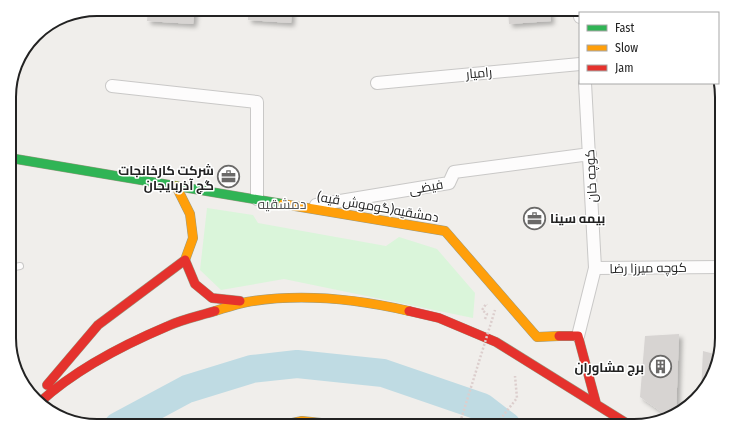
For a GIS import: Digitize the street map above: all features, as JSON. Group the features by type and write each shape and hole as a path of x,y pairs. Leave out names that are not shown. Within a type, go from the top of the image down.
{"main road":[{"name":"دمشقیه(گوموش قیه)","path":"16,159 445,231 537,337 578,336"},
{"path":"38,394 98,325 185,260 193,238 190,214 176,186"},
{"path":"185,260 195,284 212,298 247,302 309,297 386,306 439,318 496,342 620,419"},
{"path":"43,399 56,387 107,355 162,328 247,302"},
{"path":"578,336 596,403"}],"street":[{"name":"رامیار","path":"377,83 579,64"},
{"name":"کوچه خان","path":"585,84 595,268"},
{"path":"112,86 257,102 256,200"},
{"name":"فیضی","path":"303,207 449,183 454,172 590,154"},
{"name":"کوچه میرزا رضا","path":"578,336 595,268 715,267"}],"lane":[{"path":"16,267 20,266"}],"path":[{"path":"461,419 495,310 486,304 482,310 488,314"},
{"path":"500,419 517,398"}],"green space":[{"path":"207,208 253,215 258,223 386,246 399,237 437,249 475,293 473,318 284,279 221,290 200,270"}],"building":[{"path":"147,16 194,16 193,24 147,21"},
{"path":"248,16 292,16 291,23 248,20"},
{"path":"508,16 551,16 551,21 509,24"},
{"name":"برج مشاوران","path":"679,334 676,407 664,413 640,397 645,336"},
{"path":"703,351 713,354 707,374 701,382"}],"waterway":[{"path":"131,419 187,389 252,369 297,364 383,373 482,407 498,419"}],"traffic: fast":[{"path":"16,159 283,204"}],"traffic: slow":[{"path":"176,186 190,214 193,238 185,260"},
{"path":"283,204 445,231 537,337 559,336"},
{"path":"215,311 247,302 287,298 328,299 369,303 409,311"}],"traffic: jam":[{"path":"47,385 98,325 185,260 195,284 212,298 240,301"},
{"path":"43,399 84,368 117,350 151,333 185,319 215,311"},
{"path":"409,311 439,318 496,342 620,419"},
{"path":"559,336 578,336 596,403"}],"place":[{"name":"شرکت کارخانجات گچ آذربایجان","path":"229,177"},
{"name":"بیمه سینا","path":"534,218"},
{"name":"برج مشاوران","path":"660,367"}],"district":[{"name":"دمشقیه","path":"282,204"}]}
